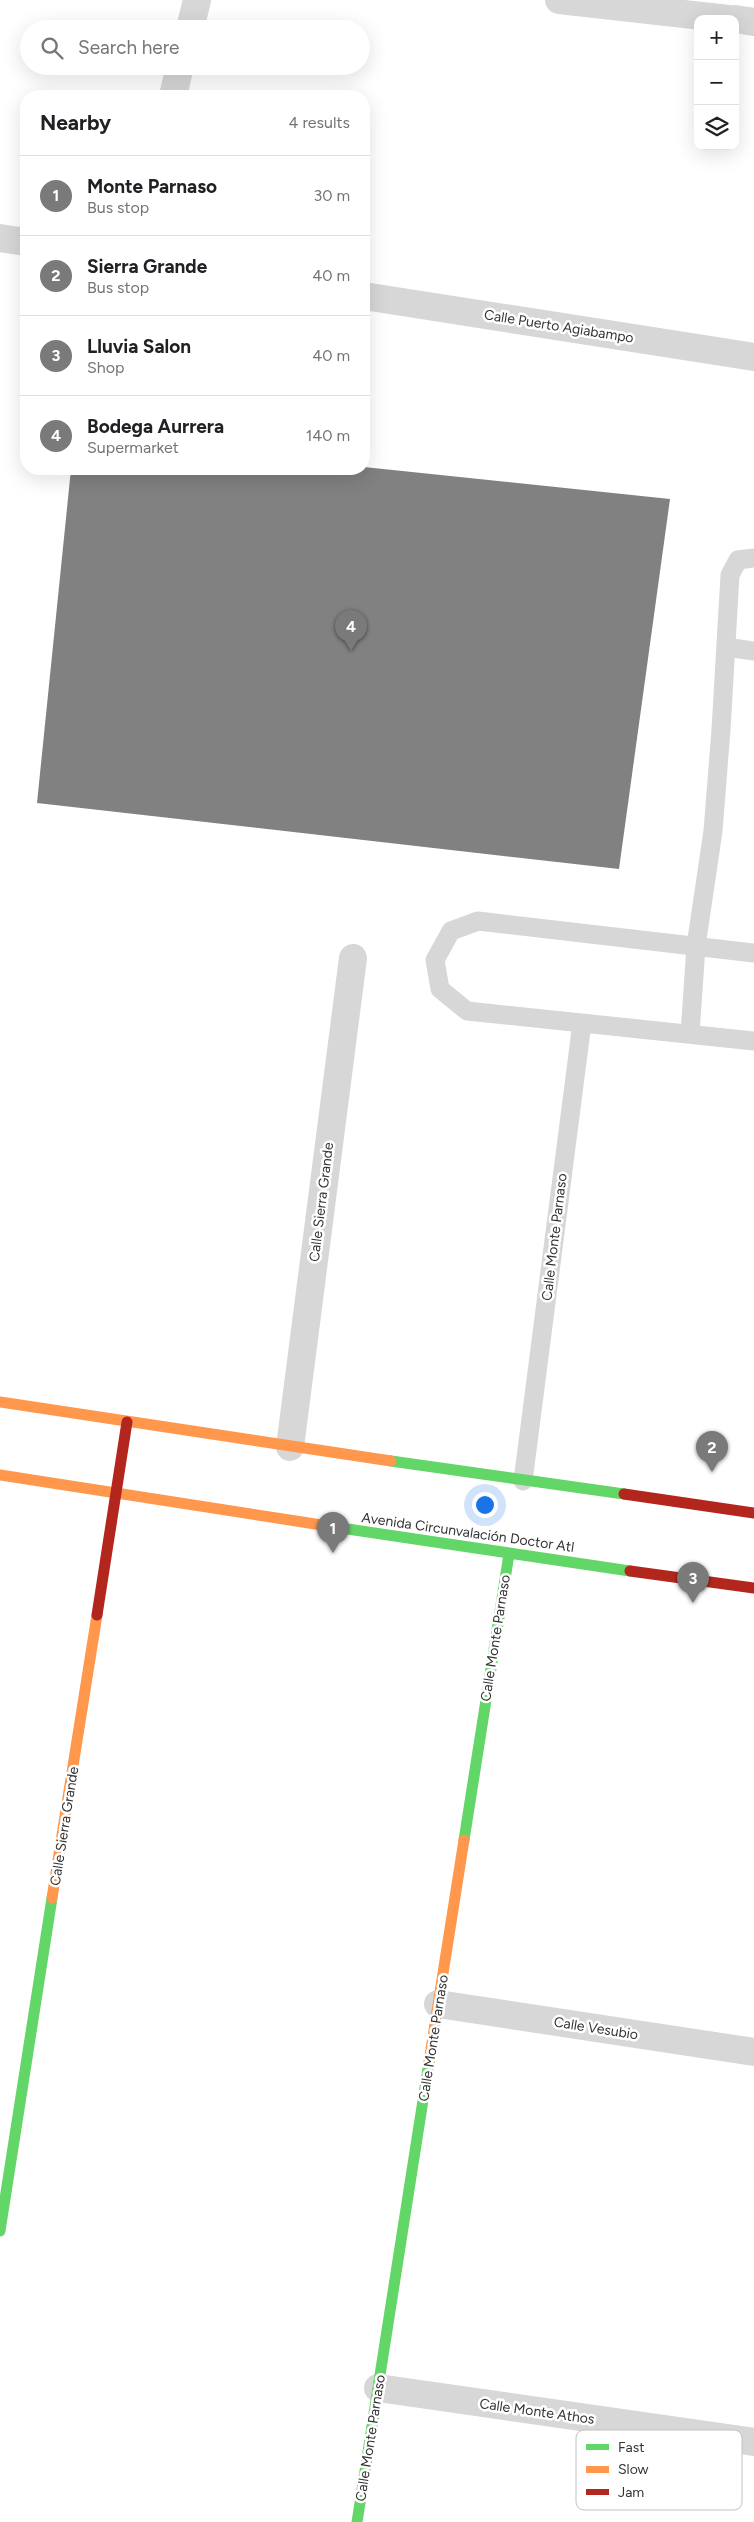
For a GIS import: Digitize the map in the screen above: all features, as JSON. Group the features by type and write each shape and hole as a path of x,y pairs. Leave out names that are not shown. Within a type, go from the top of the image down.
{"street":[{"path":"192,20 197,0"},
{"path":"558,0 694,15"},
{"path":"739,20 754,22"},
{"path":"174,90 178,75"},
{"path":"0,238 20,241"},
{"name":"Calle Puerto Agiabampo","path":"370,297 754,357"},
{"name":"Calle Sierra Grande","path":"290,1447 353,958"},
{"path":"0,1402 290,1447 754,1513"},
{"name":"Calle Sierra Grande","path":"0,2231 127,1422"},
{"name":"Avenida Circunvalación Doctor Atl","path":"0,1476 508,1554 754,1588"},
{"name":"Calle Monte Parnaso","path":"357,2522 508,1554"},
{"name":"Calle Vesubio","path":"438,2004 754,2052"},
{"name":"Calle Monte Athos","path":"378,2388 670,2430"}],"lane":[{"path":"690,1034 696,946 712,831 730,575 738,560 754,558"},
{"path":"726,647 754,650"},
{"path":"754,953 478,921 451,931 435,960 440,989 467,1011 754,1041"},
{"name":"Calle Monte Parnaso","path":"523,1481 582,1024"}],"building":[{"path":"370,468 670,499 619,869 37,803 70,475 370,475"}],"traffic: fast":[{"path":"391,1461 624,1494"},
{"path":"341,1528 630,1571"},
{"path":"464,1840 509,1554"},
{"path":"0,2231 52,1898"},
{"path":"357,2522 429,2062"}],"traffic: slow":[{"path":"0,1402 391,1461"},
{"path":"0,1475 341,1528"},
{"path":"52,1898 97,1615"},
{"path":"429,2062 464,1840"}],"traffic: jam":[{"path":"97,1615 127,1422"},
{"path":"624,1494 754,1513"},
{"path":"630,1571 754,1588"}],"place":[{"name":"Bodega Aurrera","path":"351,651"},
{"name":"Sierra Grande","path":"712,1472"},
{"name":"Monte Parnaso","path":"333,1553"},
{"name":"Lluvia Salon","path":"693,1603"}]}
